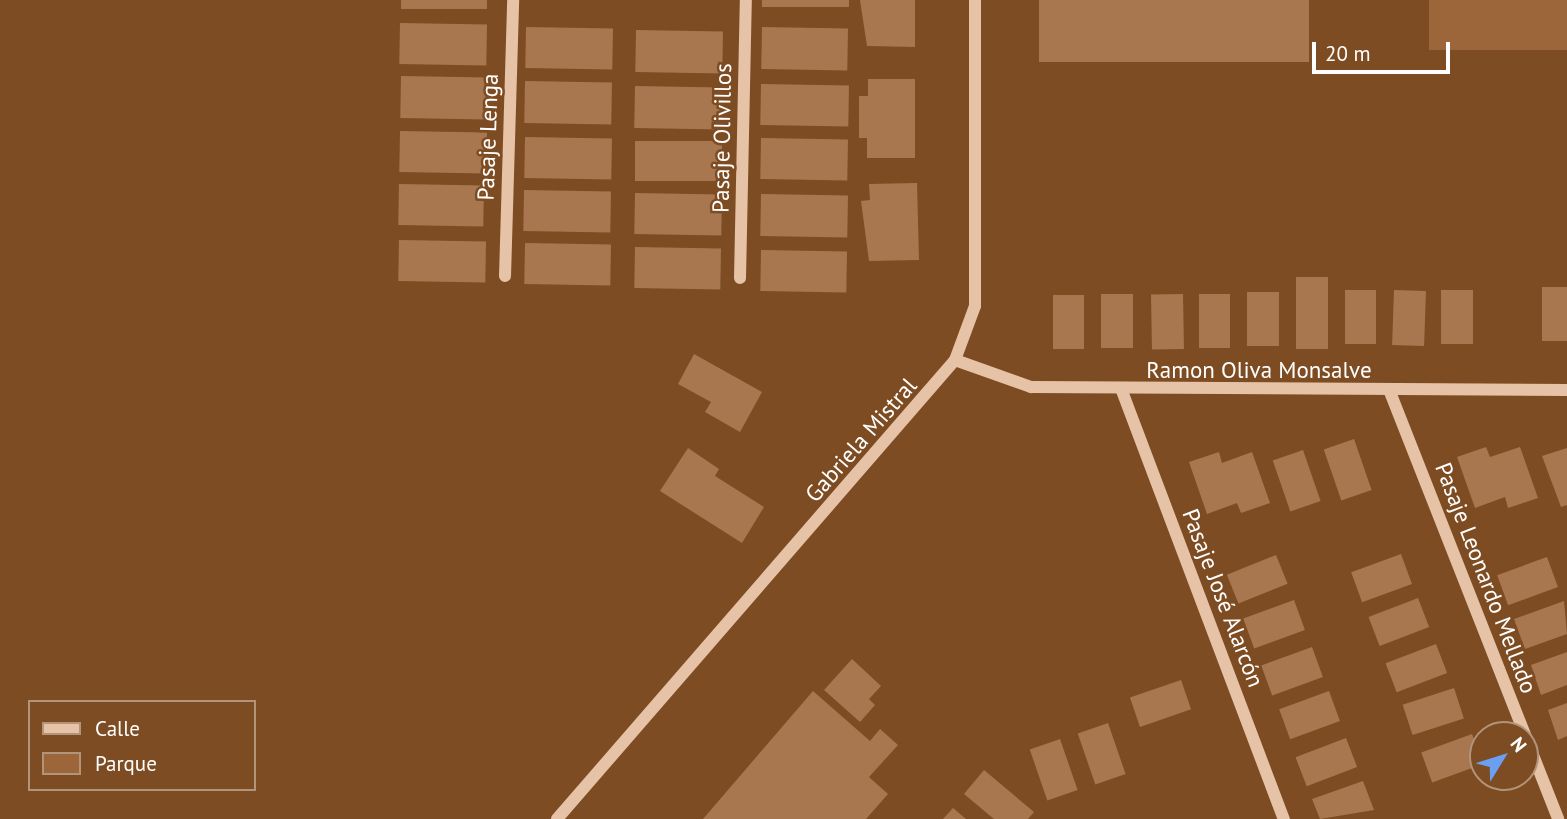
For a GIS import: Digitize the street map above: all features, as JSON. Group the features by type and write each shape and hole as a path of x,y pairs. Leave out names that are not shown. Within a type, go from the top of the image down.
{"street":[{"name":"Pasaje Lenga","path":"505,276 513,0"},
{"name":"Pasaje Olivillos","path":"740,278 746,0"},
{"name":"Gabriela Mistral","path":"557,819 955,360 975,306 975,0"},
{"name":"Ramon Oliva Monsalve","path":"955,360 1031,387 1122,391 1567,390"},
{"name":"Pasaje José Alarcón","path":"1122,391 1284,819"},
{"name":"Pasaje Leonardo Mellado","path":"1390,392 1558,819"}],"green space":[{"path":"1429,0 1567,0 1567,50 1429,50"}],"building":[{"path":"401,0 487,0 487,9 401,9"},
{"path":"762,0 849,0 849,7 762,7"},
{"path":"860,0 915,0 915,47 867,46"},
{"path":"1039,0 1309,0 1309,62 1039,62"},
{"path":"400,23 487,25 486,66 399,64"},
{"path":"526,27 613,29 612,70 525,68"},
{"path":"762,27 848,29 847,70 761,69"},
{"path":"636,30 723,32 722,74 635,72"},
{"path":"401,76 487,78 486,119 400,118"},
{"path":"868,79 915,79 915,158 867,158 867,138 859,138 859,96 868,96"},
{"path":"525,81 612,83 611,125 524,123"},
{"path":"761,84 849,86 848,127 760,125"},
{"path":"635,86 722,88 721,130 634,128"},
{"path":"400,131 487,133 486,174 399,172"},
{"path":"525,137 612,139 611,180 524,178"},
{"path":"761,138 848,140 847,181 760,179"},
{"path":"635,141 722,141 722,181 635,181"},
{"path":"917,183 919,260 869,261 861,201 870,200 869,184"},
{"path":"399,184 484,185 483,226 398,225"},
{"path":"524,190 611,192 610,233 523,231"},
{"path":"635,193 722,195 721,236 634,234"},
{"path":"761,194 848,196 847,238 760,236"},
{"path":"399,240 486,242 485,283 398,281"},
{"path":"525,243 611,245 610,285 524,284"},
{"path":"635,247 721,249 720,289 634,288"},
{"path":"761,250 847,252 846,292 760,291"},
{"path":"1296,277 1328,277 1328,349 1296,349"},
{"path":"1542,287 1567,287 1567,341 1542,341"},
{"path":"1345,290 1376,290 1376,344 1345,344"},
{"path":"1394,290 1426,291 1424,346 1392,345"},
{"path":"1441,290 1473,290 1473,344 1441,344"},
{"path":"1247,292 1279,292 1279,346 1247,346"},
{"path":"1101,294 1133,294 1133,348 1101,348"},
{"path":"1183,294 1184,349 1152,350 1151,295"},
{"path":"1199,294 1230,294 1230,348 1199,348"},
{"path":"1053,295 1084,295 1084,349 1053,349"},
{"path":"694,354 762,392 740,432 705,412 711,402 678,384"},
{"path":"1354,439 1372,490 1341,500 1324,449"},
{"path":"1486,447 1490,457 1520,447 1538,498 1508,508 1505,497 1475,508 1457,457"},
{"path":"688,448 719,469 715,476 764,507 742,543 660,491"},
{"path":"1567,448 1567,505 1561,507 1542,456"},
{"path":"1303,450 1321,501 1290,511 1273,460"},
{"path":"1219,452 1222,463 1252,452 1270,503 1241,513 1237,503 1207,514 1189,462"},
{"path":"1401,554 1412,584 1362,602 1351,572"},
{"path":"1276,555 1288,584 1238,604 1227,575"},
{"path":"1547,557 1558,587 1508,605 1497,575"},
{"path":"1418,598 1429,627 1380,646 1369,617"},
{"path":"1294,600 1305,630 1254,649 1243,618"},
{"path":"1564,601 1567,634 1525,649 1514,619"},
{"path":"1436,644 1447,673 1397,692 1386,663"},
{"path":"1312,647 1323,677 1272,696 1261,665"},
{"path":"1567,652 1567,685 1541,695 1531,665"},
{"path":"852,659 881,686 869,699 875,705 860,722 824,690"},
{"path":"1181,680 1191,709 1140,727 1130,698"},
{"path":"1454,688 1464,718 1413,735 1403,705"},
{"path":"813,691 870,741 880,729 898,745 869,777 888,794 866,819 703,819"},
{"path":"1329,691 1340,721 1290,739 1279,709"},
{"path":"1567,703 1567,736 1558,740 1548,710"},
{"path":"1108,723 1126,774 1095,784 1078,733"},
{"path":"1469,735 1469,769 1432,783 1421,752"},
{"path":"1346,738 1357,767 1307,786 1296,757"},
{"path":"1060,739 1078,790 1047,800 1030,749"},
{"path":"984,770 1034,812 1028,819 994,819 964,794"},
{"path":"1363,781 1374,810 1320,819 1312,799"},
{"path":"953,808 966,819 943,819"}]}
